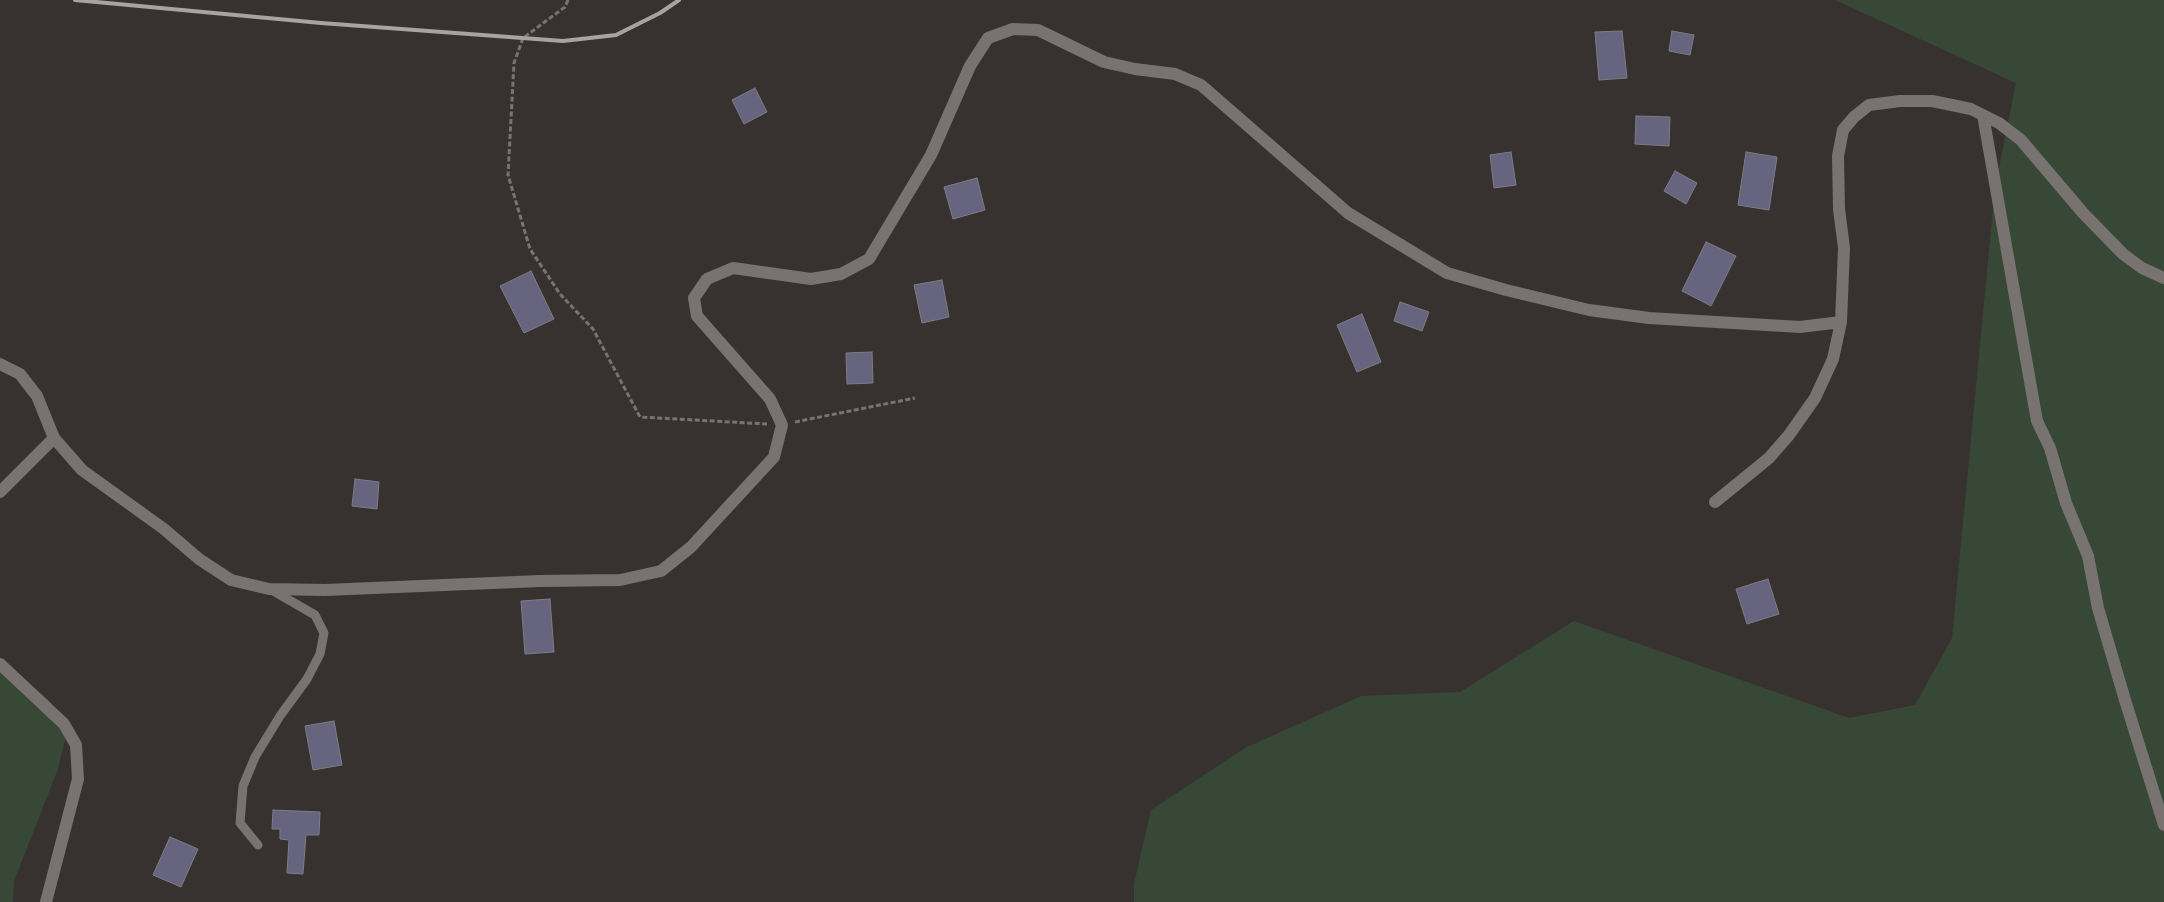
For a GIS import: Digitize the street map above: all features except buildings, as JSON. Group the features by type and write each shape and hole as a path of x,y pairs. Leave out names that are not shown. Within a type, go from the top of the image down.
{"street":[{"path":"0,364 20,374 37,396 54,438 82,470 157,523 199,559 232,580 269,589 325,590 540,581 620,580 661,571 691,547 774,457 782,425 770,399 697,316 694,298 707,279 733,268 811,279 841,274 869,259 931,155 970,66 988,38 1013,28 1038,30 1104,62 1135,69 1175,74 1201,85 1348,213 1447,273 1506,290 1589,310 1649,318 1800,327 1841,322"},
{"path":"1715,502 1769,458 1789,435 1815,398 1833,359 1841,322 1844,248 1839,209 1838,156 1844,130 1854,117 1869,105 1900,101 1932,101 1971,109 1998,123 2021,140 2083,213 2123,254 2142,268 2164,278"},
{"path":"1983,115 2037,421 2050,448 2066,503 2088,556 2098,608 2164,825"},
{"path":"0,492 54,438"},
{"path":"0,664 64,724 76,744 78,779 46,902"}],"lane":[{"path":"258,846 240,823 243,786 255,757 280,716 307,678 320,654 324,633 316,615 269,589"}],"path":[{"path":"568,0 565,7 523,38 514,63 508,175 530,249 560,294 593,329 640,417 782,425 915,398"}],"green space":[{"path":"1835,0 2164,0 2164,902 1134,902 1134,884 1151,810 1245,748 1361,696 1460,692 1574,621 1849,718 1915,705 1952,638 1995,188 2016,83"},
{"path":"0,658 50,701 67,731 58,769 14,881 13,902 0,902"}],"railway":[{"path":"75,0 321,23 563,41 616,35 660,13 679,0"}]}
